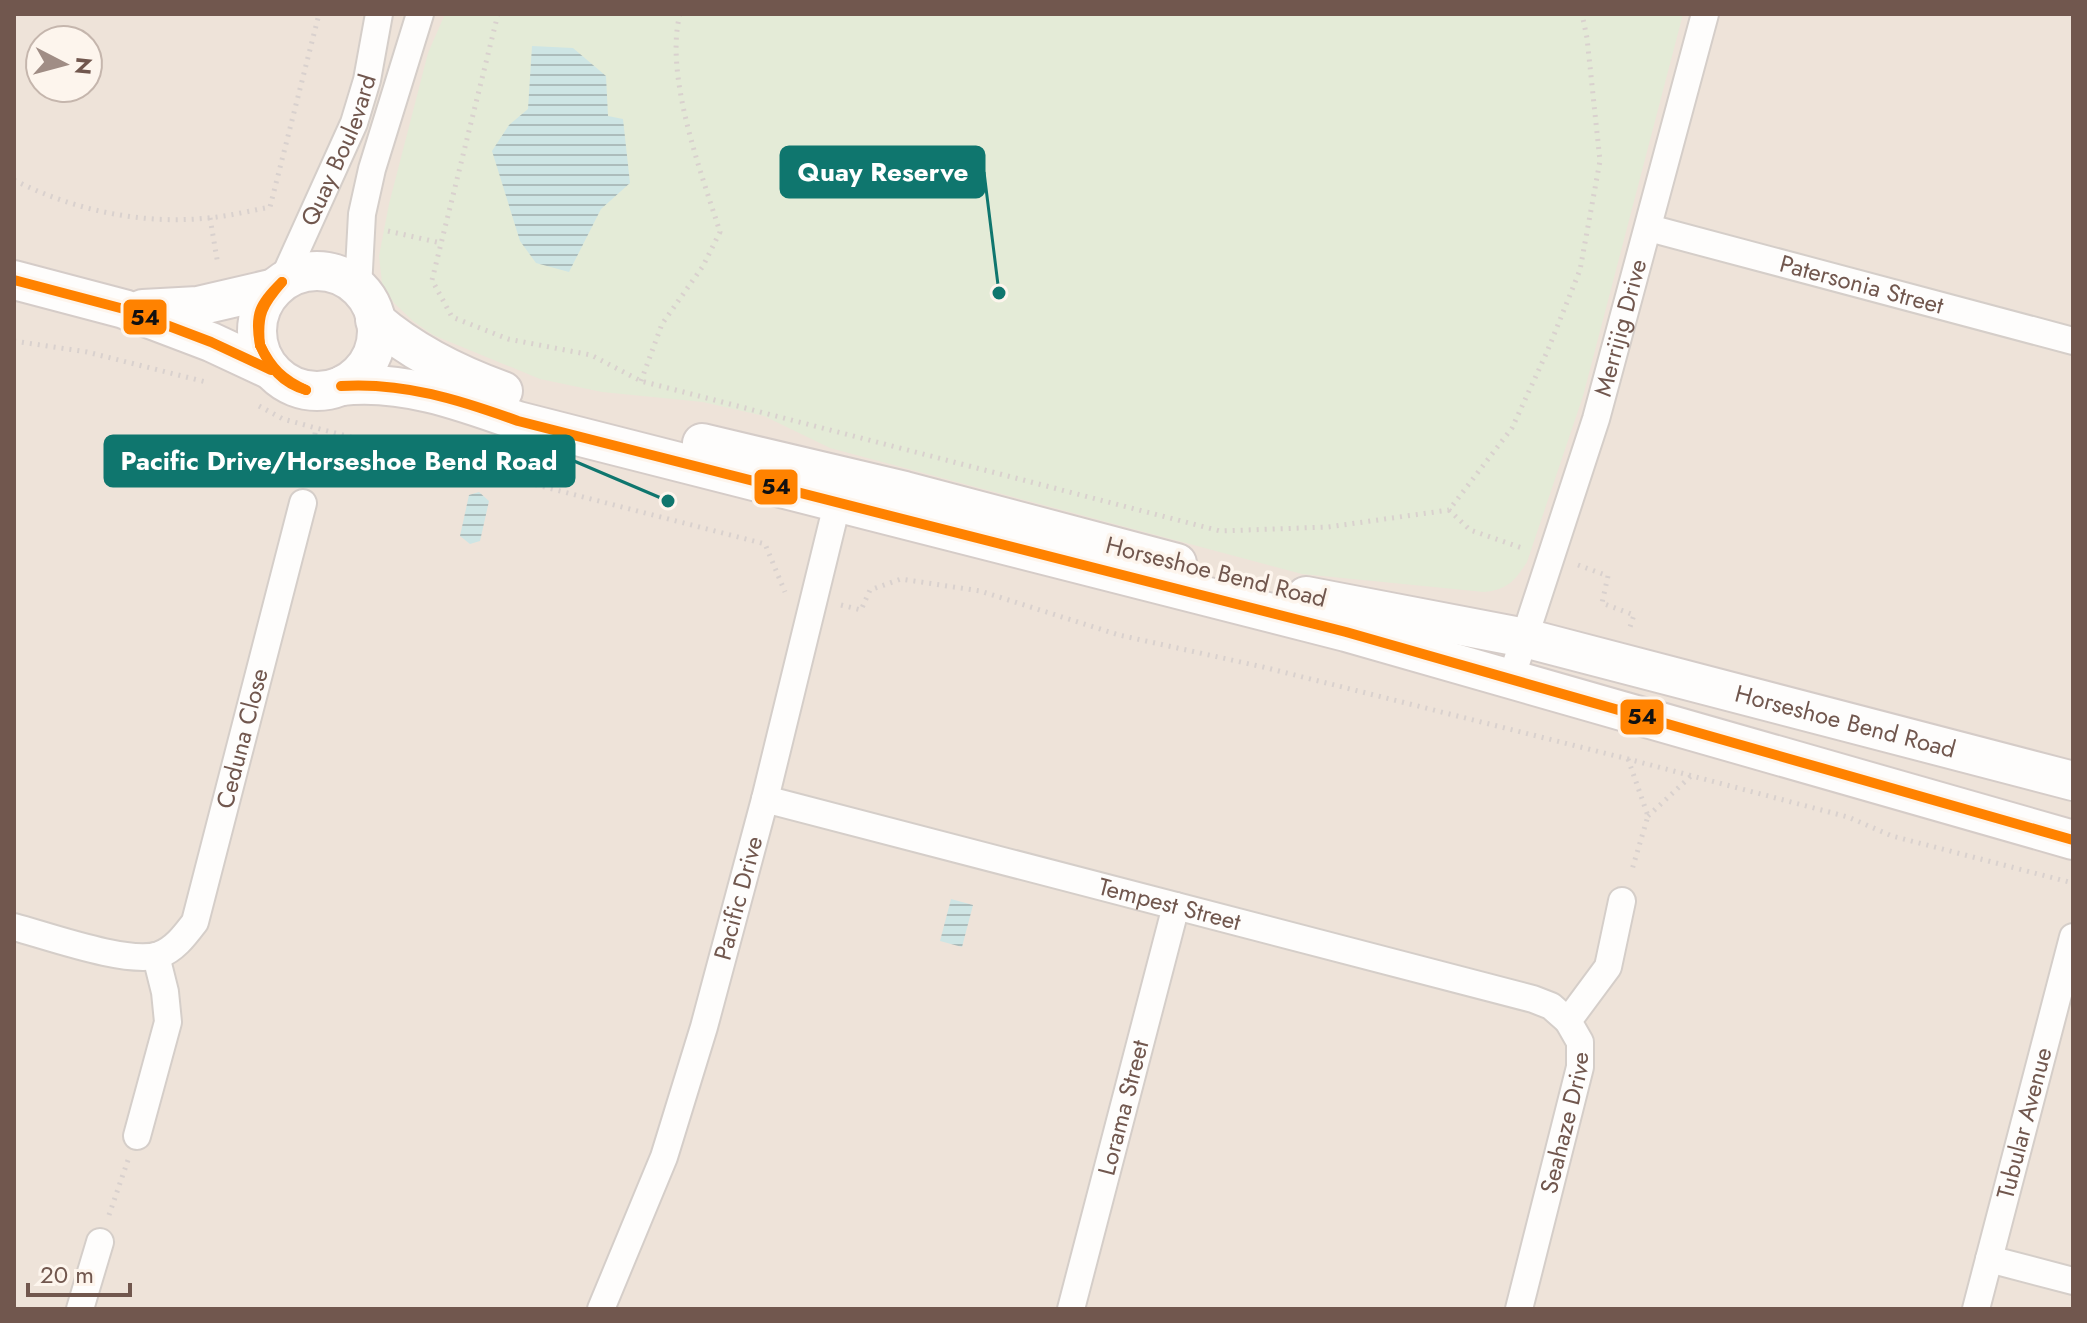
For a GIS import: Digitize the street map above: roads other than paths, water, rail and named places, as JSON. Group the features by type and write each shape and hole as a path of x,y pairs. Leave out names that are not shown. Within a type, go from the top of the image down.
{"street":[{"name":"Quay Boulevard","path":"279,285 354,123 367,80 379,14"},
{"name":"Quay Boulevard","path":"367,304 362,214 372,169 420,14"},
{"name":"Merrijig Drive","path":"1511,679 1578,479 1705,14"},
{"name":"Patersonia Street","path":"1649,228 2073,341"},
{"path":"14,280 124,309 211,342 303,389 322,391 341,386 365,366 376,336 367,304 341,276 321,271 301,273 279,285 198,306 162,310 124,309"},
{"path":"271,370 261,354 257,337 258,319 264,302 279,285"},
{"name":"Horseshoe Bend Road","path":"367,304 403,342 443,366 515,396 2073,840"},
{"name":"Horseshoe Bend Road","path":"341,386 388,385 443,396 518,421 1289,592 1525,638 2073,781"},
{"name":"Pacific Drive","path":"601,1309 647,1203 682,1102 765,799 840,490"},
{"name":"Ceduna Close","path":"156,956 176,944 195,922 303,503"},
{"name":"Tempest Street","path":"765,799 1533,999 1551,1006 1568,1021"},
{"name":"Seahaze Drive","path":"1519,1309 1580,1067 1580,1042 1568,1021 1608,967 1622,901"},
{"name":"Lorama Street","path":"1071,1309 1176,906"},
{"path":"14,927 119,955 156,956 165,992 168,1022 137,1136"},
{"name":"Tubular Avenue","path":"1976,1309 2073,937"},
{"path":"80,1309 100,1242"},
{"path":"1989,1259 2073,1281"}],"water":[{"path":"532,46 573,48 606,76 608,116 623,119 630,183 601,209 569,272 536,263 520,241 492,151 509,125 528,109"},
{"path":"479,492 489,501 480,541 470,544 460,536 469,495"},
{"path":"951,899 973,905 962,947 940,941"}],"place":[{"name":"Quay Reserve","path":"999,293"},
{"name":"Pacific Drive/Horseshoe Bend Road","path":"668,501"}]}
